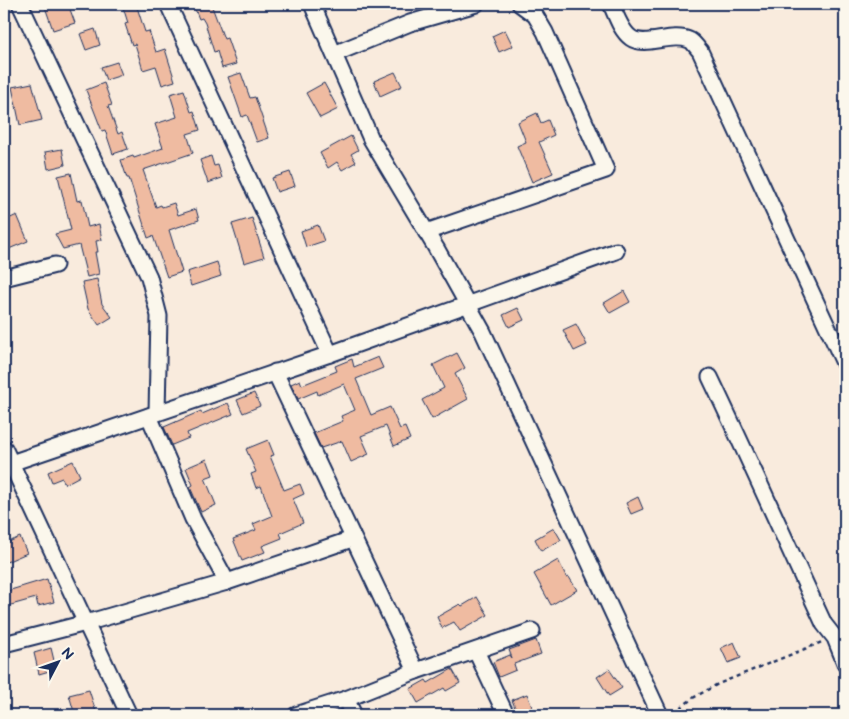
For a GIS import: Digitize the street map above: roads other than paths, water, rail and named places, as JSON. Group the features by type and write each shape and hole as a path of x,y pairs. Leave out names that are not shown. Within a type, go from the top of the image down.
{"street":[{"path":"20,4 149,277 158,316 153,414 193,518 227,582"},
{"path":"168,4 330,354"},
{"path":"312,4 371,139 483,332 660,715"},
{"path":"334,54 410,23 476,4"},
{"path":"426,232 606,170 545,32 535,15 520,4"},
{"path":"612,4 624,31 632,39 644,41 678,37 690,40 700,51 845,365"},
{"path":"11,463 330,354 616,251"},
{"path":"4,278 55,265"},
{"path":"275,372 352,539 416,671"},
{"path":"710,378 824,624 835,638 845,664"},
{"path":"4,448 130,715"},
{"path":"4,644 86,623 227,582 352,539"},
{"path":"296,715 346,699 416,671 532,631"},
{"path":"476,651 506,715"},
{"path":"346,699 354,715"}]}
